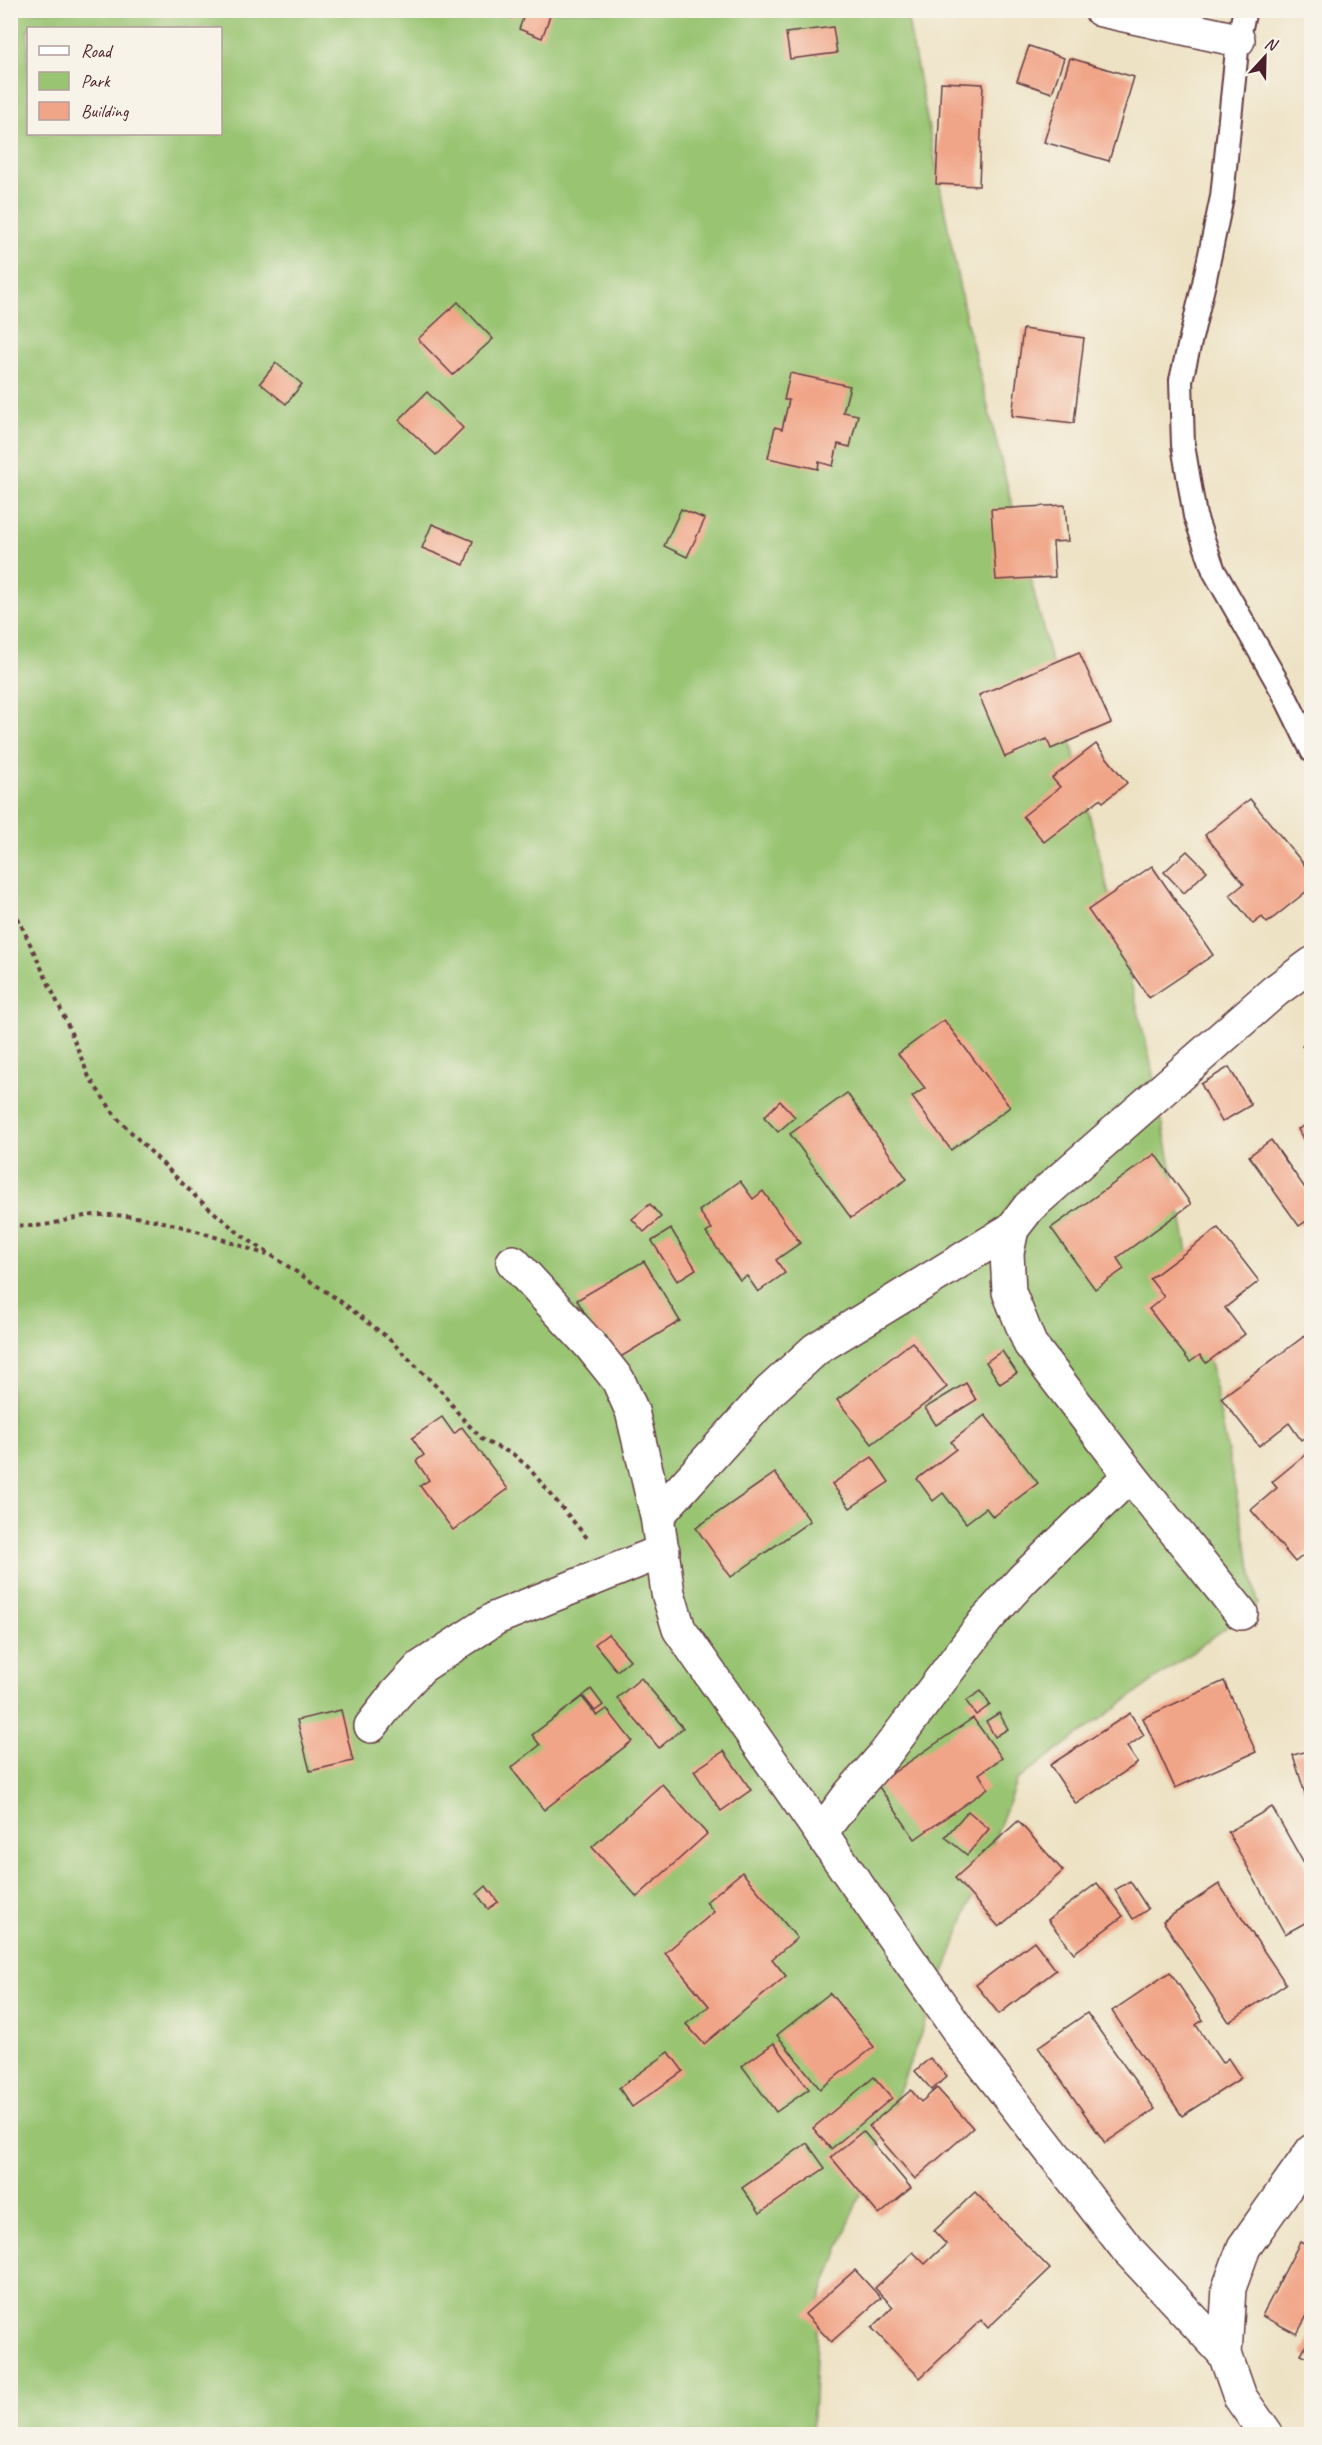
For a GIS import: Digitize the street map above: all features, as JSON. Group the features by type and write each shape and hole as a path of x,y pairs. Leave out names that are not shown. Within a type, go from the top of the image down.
{"street":[{"path":"1101,10 1242,25"},
{"path":"657,1516 769,1392 816,1349 1012,1229 1029,1207 1149,1100 1275,991 1311,964"},
{"path":"1012,1229 1007,1253 1009,1292 1030,1344 1130,1476 1241,1613"},
{"path":"513,1262 591,1346 618,1380 632,1411 657,1516 668,1593 679,1629 965,2040 1127,2249 1225,2354"},
{"path":"821,1833 850,1794 885,1754 986,1620 1023,1579 1130,1476"},
{"path":"371,1726 395,1695 421,1668 496,1618 663,1551"},
{"path":"1266,2434 1240,2397 1225,2354 1229,2288 1244,2247 1311,2151"}],"lane":[{"path":"1242,25 1222,197 1181,381 1183,445 1195,516 1214,571 1283,692 1311,751"}],"path":[{"path":"10,901 67,1023 89,1077 117,1118 197,1198 271,1256 343,1303 388,1338 443,1393 461,1417 484,1441 513,1454 528,1467 590,1540 610,1572"},
{"path":"10,1225 42,1225 95,1215 128,1216 159,1220 192,1229 271,1256"}],"green space":[{"path":"11,11 906,11 965,315 1149,1055 1258,1604 1017,1780 819,2302 812,2434 11,2434"}],"building":[{"path":"494,10 516,10 512,18"},
{"path":"526,10 544,10 551,13 542,38 519,29"},
{"path":"833,27 837,53 790,59 786,33"},
{"path":"1029,46 1064,58 1052,93 1017,81"},
{"path":"1070,58 1134,77 1109,161 1044,142"},
{"path":"941,82 983,84 979,186 936,184"},
{"path":"458,302 493,339 453,375 418,339"},
{"path":"1023,329 1084,338 1074,423 1012,416"},
{"path":"276,363 302,384 286,404 260,383"},
{"path":"790,373 850,386 843,412 858,415 850,447 838,444 833,466 819,462 818,469 768,458 775,427 782,429 789,400 784,400"},
{"path":"427,392 463,428 436,455 399,420"},
{"path":"1065,505 1068,541 1053,542 1055,577 996,580 991,509"},
{"path":"681,509 705,519 687,557 664,546"},
{"path":"432,524 473,541 464,565 422,548"},
{"path":"1079,652 1111,723 1051,749 1047,739 1005,757 979,695"},
{"path":"1096,744 1127,783 1103,802 1100,799 1044,842 1023,816 1060,787 1052,778"},
{"path":"1250,799 1312,874 1312,887 1267,923 1262,917 1253,924 1230,895 1244,884 1205,835"},
{"path":"1187,851 1207,871 1184,893 1164,872"},
{"path":"1152,866 1213,955 1149,998 1088,910"},
{"path":"944,1020 1010,1107 951,1150 912,1097 925,1088 898,1054"},
{"path":"1312,1038 1312,1057 1302,1046"},
{"path":"1229,1067 1251,1105 1222,1122 1201,1084"},
{"path":"847,1093 907,1179 851,1218 790,1134"},
{"path":"780,1101 795,1117 778,1132 764,1117"},
{"path":"1312,1122 1312,1157 1298,1129"},
{"path":"1271,1140 1312,1198 1312,1217 1299,1226 1249,1156"},
{"path":"1155,1154 1191,1204 1117,1258 1124,1269 1095,1289 1051,1228"},
{"path":"740,1181 753,1199 763,1191 800,1243 776,1260 785,1273 758,1292 747,1276 740,1280 706,1233 712,1229 699,1211"},
{"path":"650,1204 661,1217 644,1232 632,1219"},
{"path":"1218,1228 1259,1281 1225,1308 1245,1334 1206,1363 1200,1355 1190,1362 1149,1309 1164,1297 1150,1279"},
{"path":"671,1229 696,1269 677,1281 652,1241"},
{"path":"644,1261 680,1321 619,1358 606,1336 600,1339 577,1300"},
{"path":"1310,1332 1312,1432 1301,1440 1289,1423 1259,1446 1221,1398"},
{"path":"912,1342 947,1387 872,1444 837,1400"},
{"path":"1002,1351 1017,1373 1000,1384 986,1362"},
{"path":"966,1383 976,1400 936,1425 925,1408"},
{"path":"985,1415 1038,1483 993,1517 986,1508 966,1523 943,1493 933,1501 917,1479 956,1449 951,1442"},
{"path":"442,1417 454,1434 462,1427 508,1489 453,1530 420,1486 429,1480 416,1461 424,1455 412,1438"},
{"path":"1312,1449 1312,1548 1295,1562 1251,1510 1277,1488 1272,1482"},
{"path":"872,1457 889,1482 850,1508 832,1484"},
{"path":"775,1473 810,1521 731,1577 696,1528"},
{"path":"608,1634 630,1660 617,1671 595,1644"},
{"path":"641,1678 683,1728 659,1748 617,1698"},
{"path":"1224,1681 1256,1752 1175,1788 1143,1718"},
{"path":"591,1689 603,1705 595,1711 583,1696"},
{"path":"981,1691 990,1705 976,1715 966,1701"},
{"path":"582,1697 597,1716 607,1709 632,1741 544,1810 511,1768 540,1745 532,1735"},
{"path":"341,1710 353,1761 310,1771 297,1720"},
{"path":"999,1713 1008,1729 995,1737 986,1721"},
{"path":"1130,1713 1144,1735 1127,1747 1138,1763 1076,1804 1050,1765"},
{"path":"973,1718 1002,1758 979,1774 988,1788 915,1839 877,1784"},
{"path":"1312,1750 1312,1813 1311,1813 1293,1755"},
{"path":"724,1751 751,1790 721,1811 694,1771"},
{"path":"662,1784 707,1834 637,1897 592,1847"},
{"path":"1272,1807 1312,1878 1312,1919 1285,1934 1228,1832"},
{"path":"968,1811 989,1829 967,1855 945,1837"},
{"path":"1018,1821 1063,1871 999,1927 955,1878"},
{"path":"742,1872 797,1938 772,1959 786,1976 704,2044 686,2024 709,2006 665,1953 714,1912 706,1902"},
{"path":"1130,1881 1148,1909 1133,1919 1115,1890"},
{"path":"1097,1883 1123,1916 1074,1953 1048,1920"},
{"path":"1219,1884 1286,1984 1229,2022 1163,1921"},
{"path":"486,1886 498,1902 488,1909 477,1894"},
{"path":"1034,1941 1056,1970 999,2014 976,1985"},
{"path":"1170,1972 1203,2020 1196,2025 1222,2063 1228,2058 1241,2078 1182,2116 1112,2011"},
{"path":"830,1993 874,2047 820,2089 777,2035"},
{"path":"1087,2013 1155,2109 1105,2143 1038,2047"},
{"path":"774,2043 809,2089 776,2112 742,2066"},
{"path":"669,2052 683,2071 632,2107 619,2088"},
{"path":"930,2058 947,2076 932,2090 915,2071"},
{"path":"874,2077 892,2098 831,2149 813,2128"},
{"path":"937,2088 973,2128 915,2179 869,2126 911,2090 921,2102"},
{"path":"863,2131 911,2188 879,2215 831,2157"},
{"path":"807,2143 825,2168 760,2213 742,2188"},
{"path":"975,2192 1050,2269 988,2328 981,2320 920,2378 872,2328 893,2307 875,2288 913,2252 925,2264 946,2244 934,2231"},
{"path":"1300,2242 1312,2248 1312,2306 1297,2334 1262,2316"},
{"path":"855,2270 881,2298 831,2342 805,2314"},
{"path":"1312,2334 1312,2359 1301,2354"}]}
